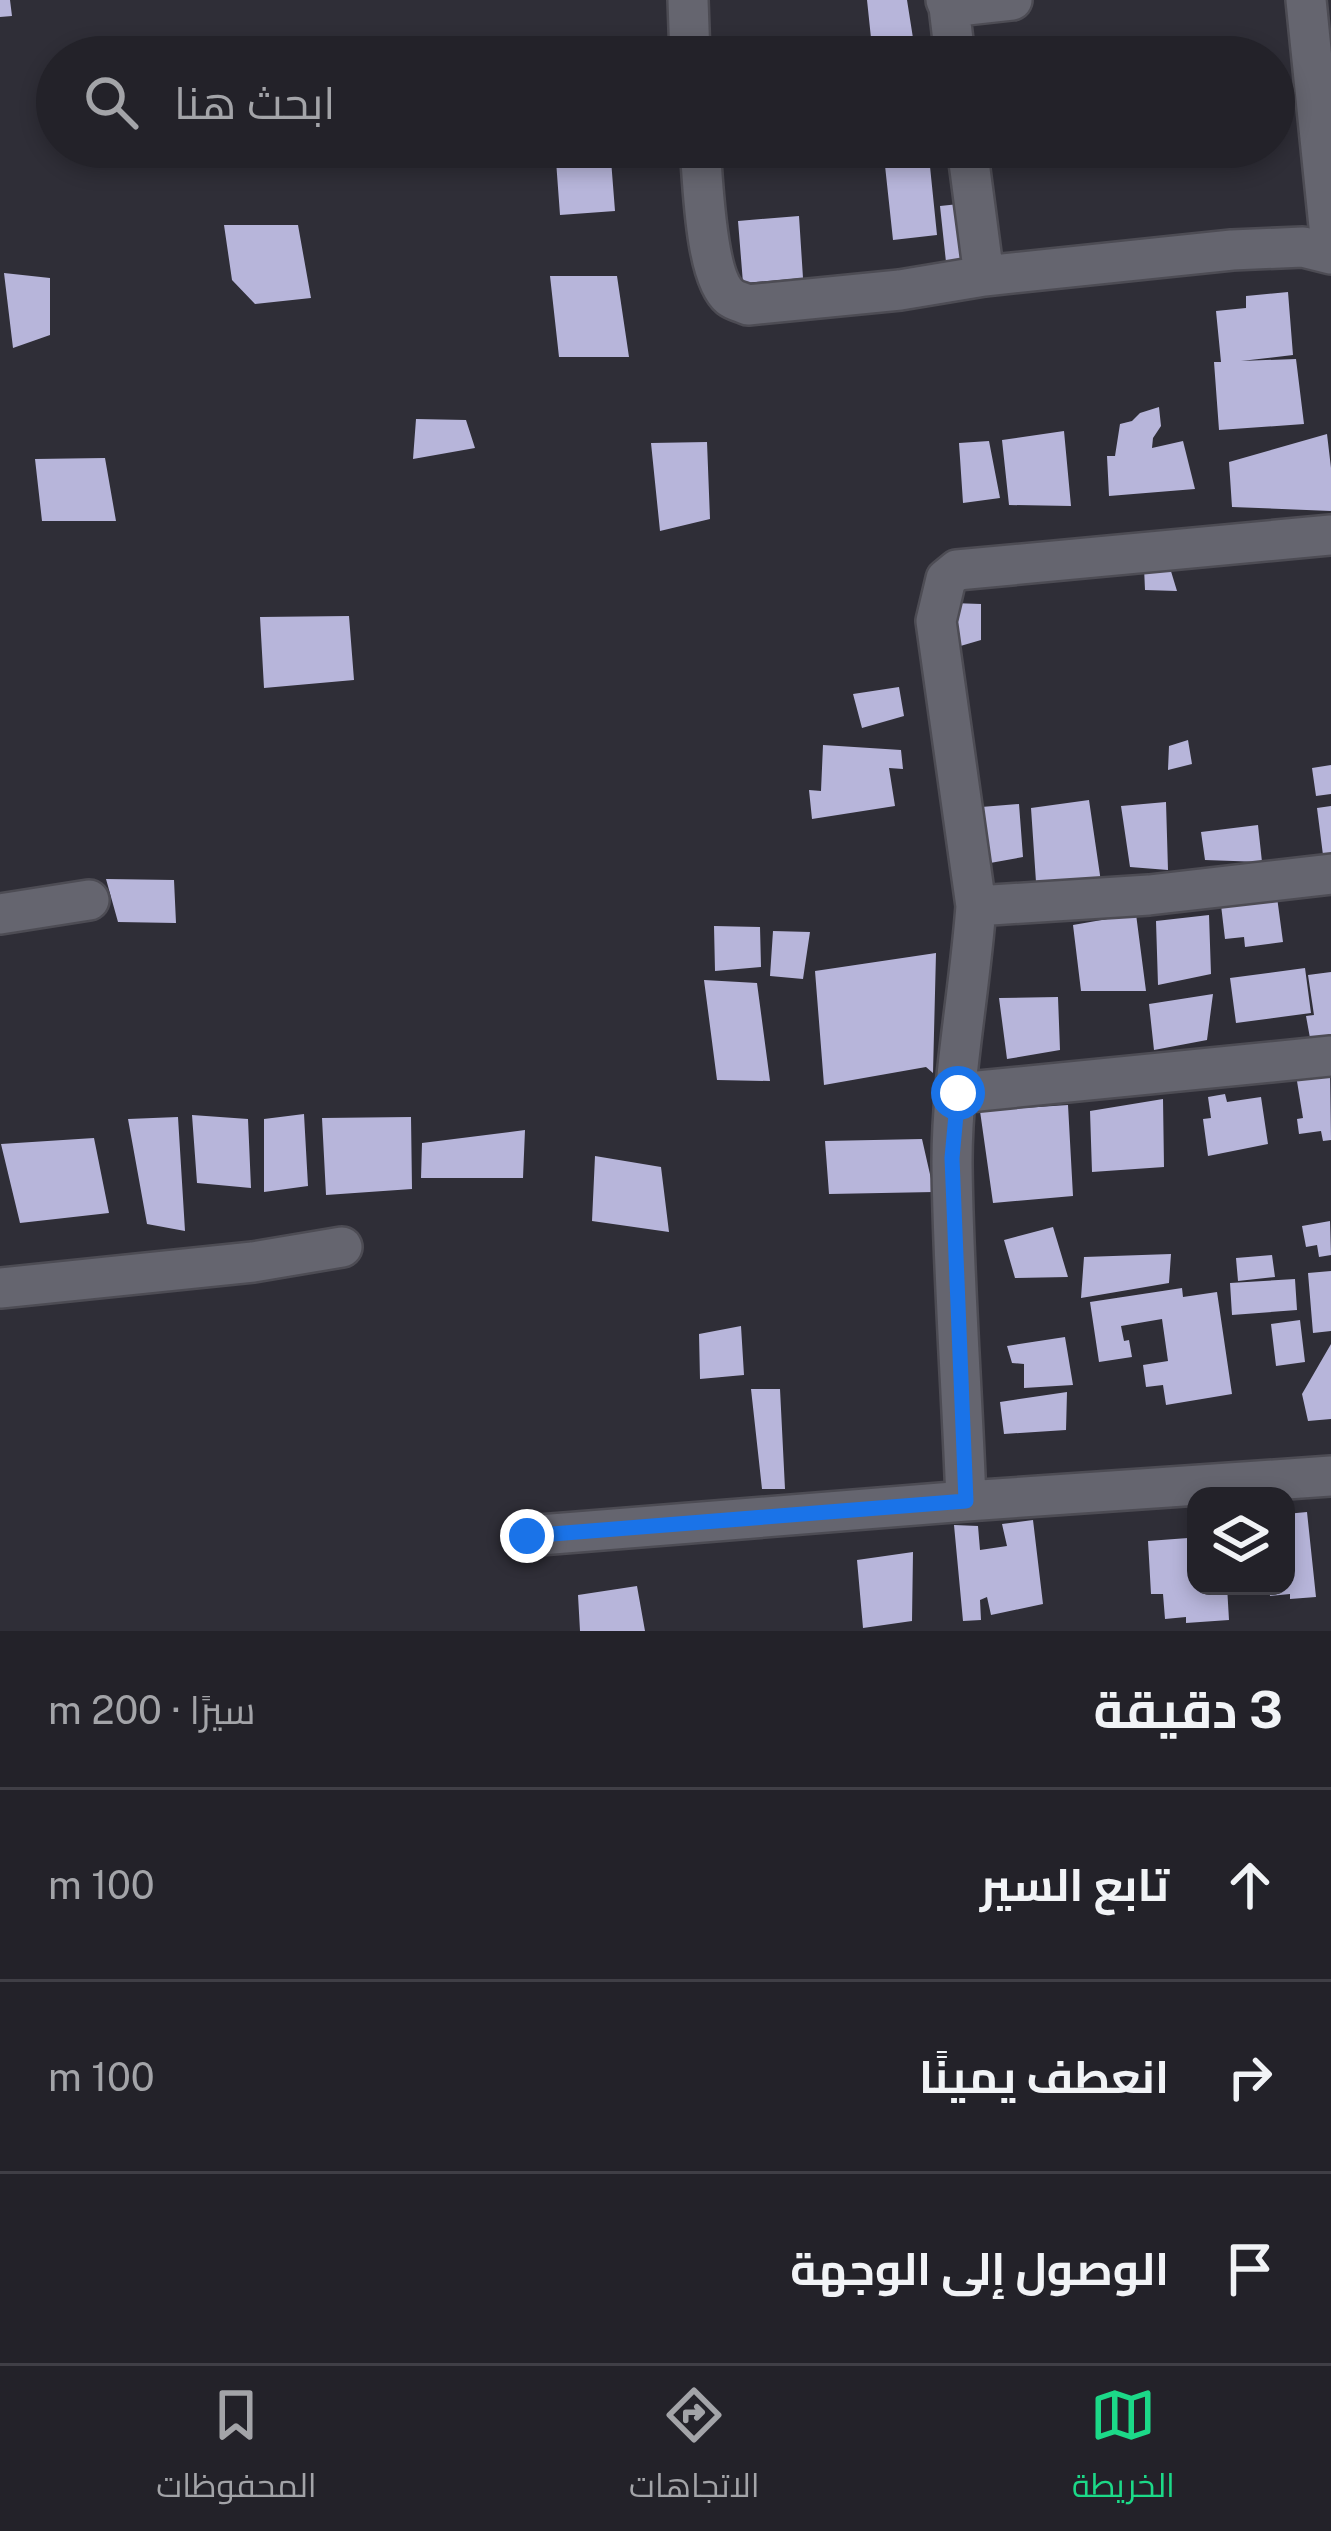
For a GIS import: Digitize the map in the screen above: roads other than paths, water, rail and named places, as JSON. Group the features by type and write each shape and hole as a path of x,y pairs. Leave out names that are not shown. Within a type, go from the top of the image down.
{"street":[{"path":"688,0 689,36"},
{"path":"953,36 948,4 1012,0"},
{"path":"702,168 712,262 719,283 730,297 748,305 1232,250 1331,250 1301,4"},
{"path":"970,168 984,276"},
{"path":"966,1501 952,1158 976,907 936,621 946,579 957,570 1331,535"},
{"path":"976,907 1149,895 1331,874"},
{"path":"0,914 89,900"},
{"path":"958,1093 1331,1056"},
{"path":"0,1288 253,1262 342,1247"},
{"path":"527,1536 1331,1476"}]}
